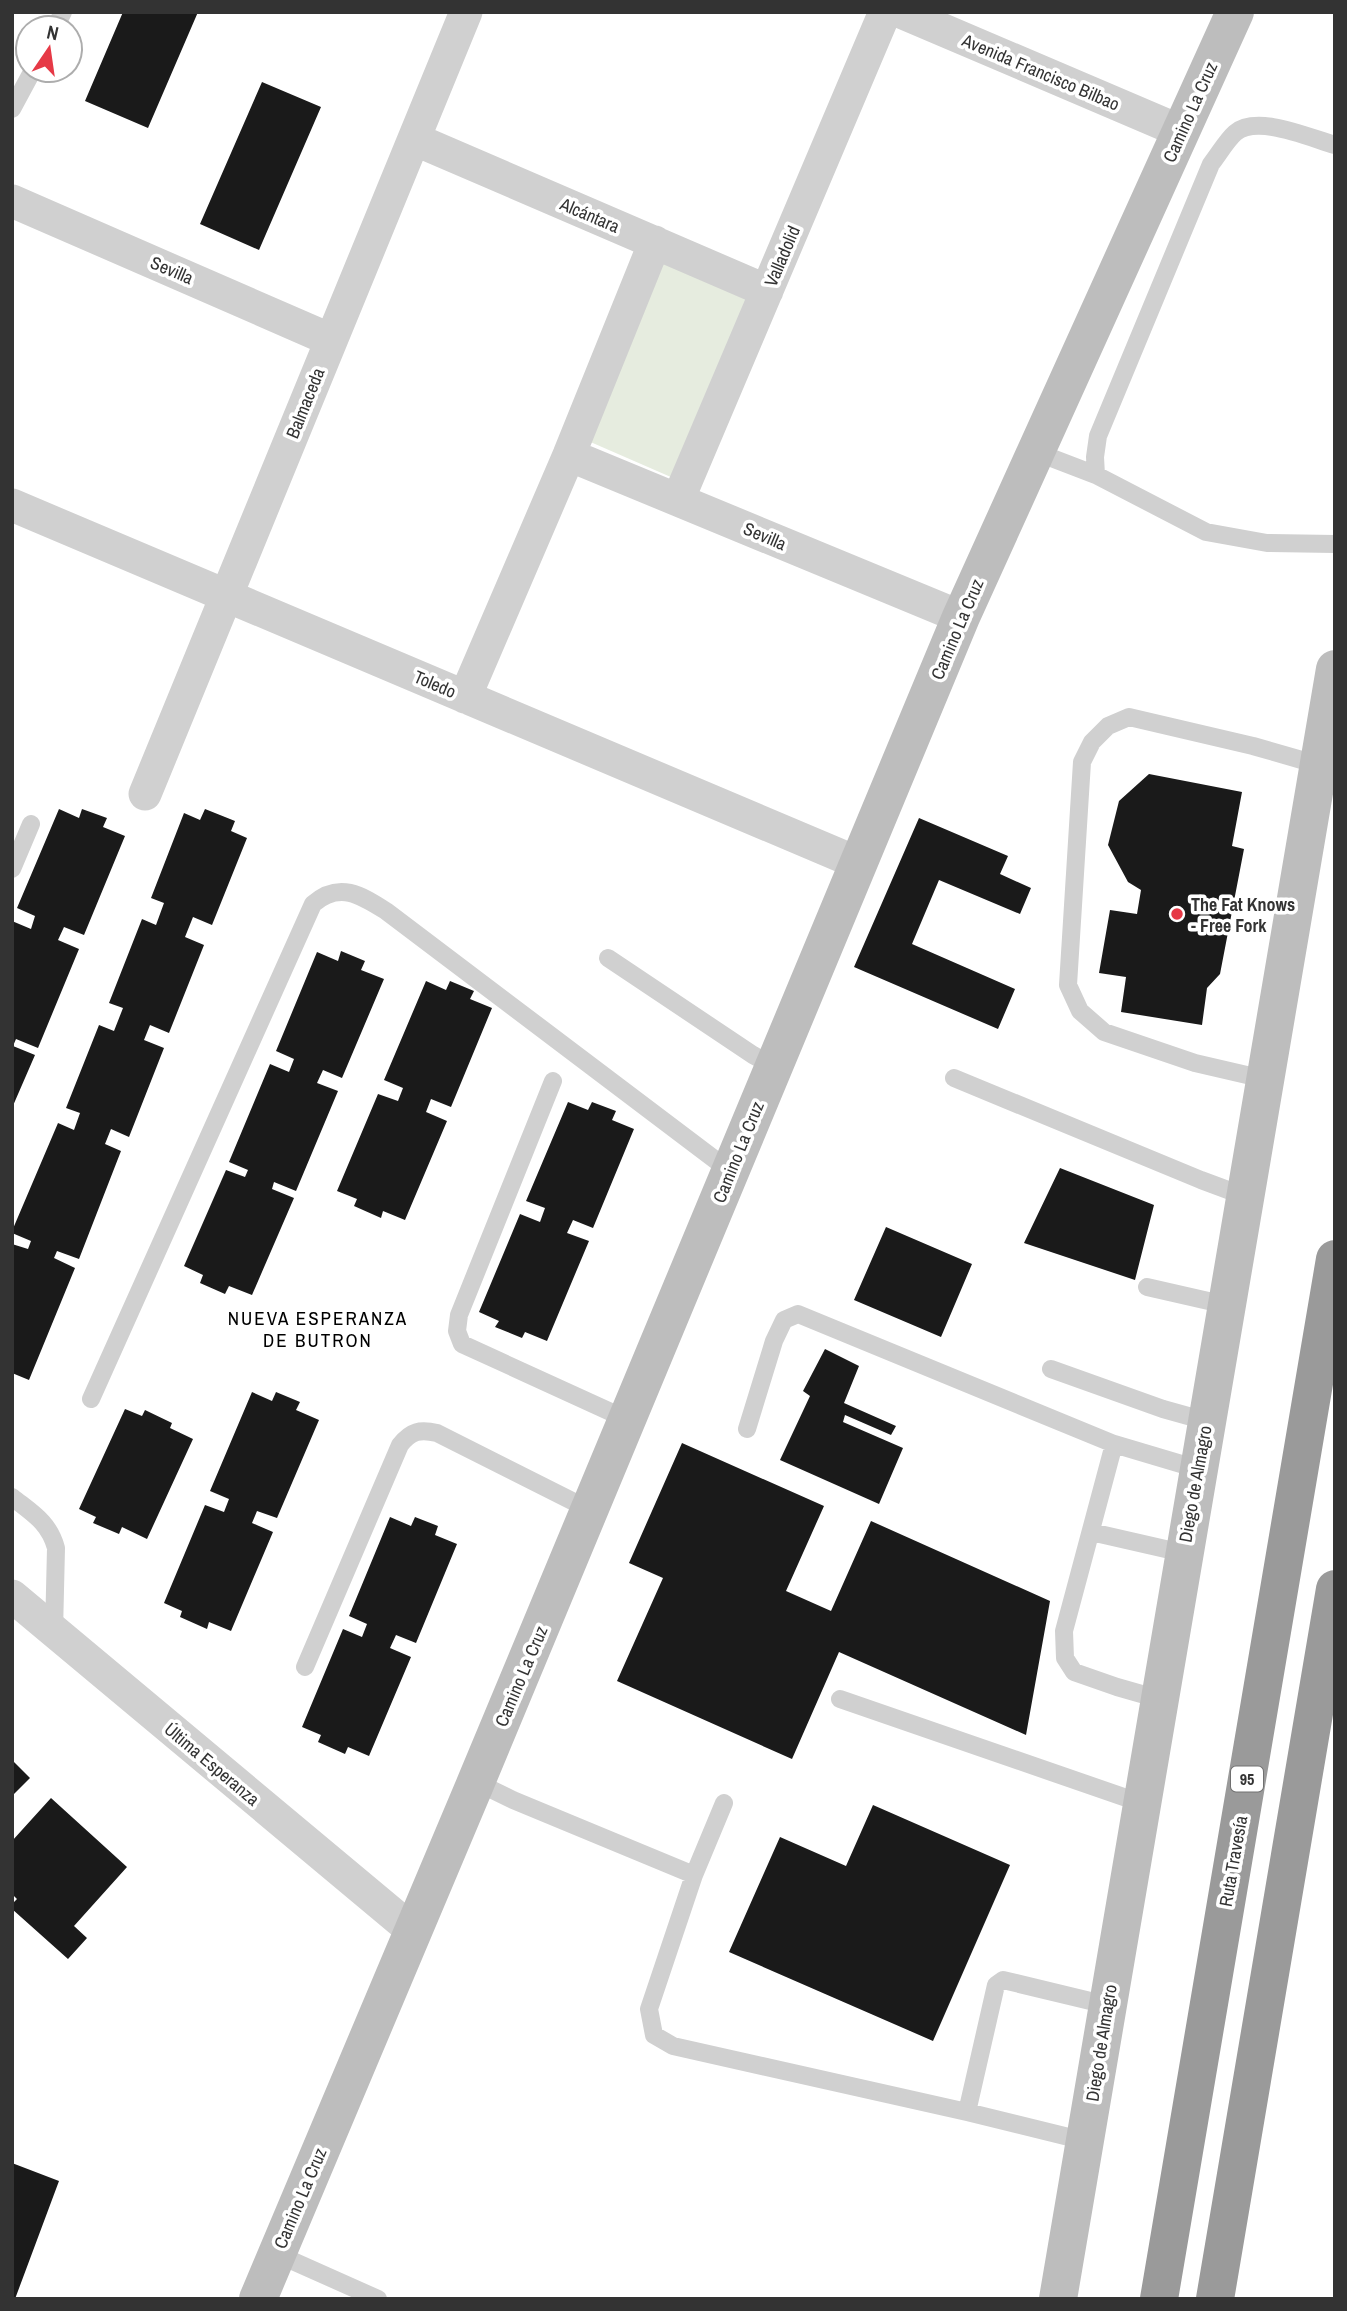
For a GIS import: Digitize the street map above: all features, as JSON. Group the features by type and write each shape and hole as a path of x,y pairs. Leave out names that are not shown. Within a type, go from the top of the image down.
{"highway":[{"name":"Ruta Travesía","path":"1159,2299 1335,1259"},
{"path":"1215,2299 1335,1589"}],"street":[{"name":"Balmaceda","path":"145,793 466,12"},
{"name":"Valladolid","path":"678,500 885,12"},
{"name":"Avenida Francisco Bilbao","path":"901,12 1180,131"},
{"name":"Camino La Cruz","path":"258,2299 961,617 1235,12"},
{"name":"Alcántara","path":"414,139 767,290"},
{"name":"Sevilla","path":"12,201 331,340"},
{"path":"465,697 569,456 655,243"},
{"name":"Sevilla","path":"569,456 961,617"},
{"name":"Toledo","path":"12,505 858,863"},
{"name":"Diego de Almagro","path":"1058,2299 1335,669"},
{"name":"Última Esperanza","path":"12,1596 413,1931"}],"lane":[{"path":"12,110 26,84"},
{"path":"1096,475 1098,436 1212,164 1236,132 1260,125 1335,145"},
{"path":"1036,452 1096,475 1206,532 1267,543 1335,544"},
{"path":"1264,1079 1195,1063 1104,1031 1080,1011 1069,985 1082,762 1092,742 1108,726 1129,717 1253,746 1319,765"},
{"path":"12,869 31,824"},
{"path":"91,1399 313,904 325,894 339,892 362,895 386,911 730,1171"},
{"path":"608,958 773,1066"},
{"path":"954,1078 1244,1196"},
{"path":"553,1081 459,1315 457,1331 462,1344 626,1419"},
{"path":"1147,1287 1226,1305"},
{"path":"747,1429 774,1341 784,1320 798,1314 1114,1444 1198,1469"},
{"path":"1051,1369 1163,1409 1206,1421"},
{"path":"305,1667 400,1445 415,1431 437,1433 590,1510"},
{"path":"1114,1444 1064,1630 1065,1658 1074,1672 1159,1699"},
{"path":"12,1497 47,1526 53,1536 56,1548 54,1632"},
{"path":"1091,1532 1184,1552"},
{"path":"840,1699 1141,1803"},
{"path":"476,1782 694,1875"},
{"path":"723,1803 694,1875 649,2009 654,2035 673,2046 1085,2141"},
{"path":"967,2112 996,1985 1003,1980 1107,2005"},
{"path":"277,2254 378,2299"}],"shaded area":[{"path":"660,261 756,303 680,481 579,437"}],"building":[{"path":"123,12 198,12 148,128 85,101"},
{"path":"262,82 321,107 259,250 200,224"},
{"path":"1149,774 1242,792 1232,846 1244,849 1220,974 1207,988 1202,1025 1121,1012 1126,977 1099,973 1110,910 1137,914 1141,890 1128,882 1108,845 1119,801"},
{"path":"59,809 79,818 82,809 107,818 103,827 125,836 84,935 64,927 58,940 79,949 38,1048 16,1039 13,1046 35,1055 12,1108 12,921 31,929 35,916 17,908"},
{"path":"205,809 235,821 231,831 247,838 212,925 193,917 185,937 204,945 169,1033 150,1025 144,1040 164,1048 129,1137 111,1129 105,1144 121,1151 79,1259 57,1251 54,1258 75,1268 29,1380 12,1373 12,1244 28,1249 31,1241 12,1231 58,1123 74,1130 80,1113 66,1108 99,1025 114,1031 123,1008 109,1003 142,919 156,925 164,903 151,898 184,813 200,820"},
{"path":"919,818 1008,856 1000,874 1031,888 1020,914 939,880 912,944 1015,989 998,1029 854,967"},
{"path":"341,951 365,961 361,970 384,979 342,1078 323,1070 317,1083 338,1091 296,1191 274,1182 272,1189 294,1198 252,1295 229,1286 225,1294 200,1283 203,1275 184,1266 226,1170 245,1177 248,1170 229,1162 270,1064 289,1072 294,1059 276,1051 317,952 338,961"},
{"path":"426,981 446,990 450,981 474,991 470,999 492,1008 451,1107 431,1099 426,1112 447,1121 405,1220 383,1211 381,1218 354,1206 357,1199 337,1191 378,1094 398,1101 403,1088 384,1080"},
{"path":"568,1102 588,1110 592,1102 616,1111 612,1120 634,1129 593,1228 573,1220 567,1233 589,1241 547,1341 525,1332 522,1338 495,1327 499,1321 479,1312 520,1214 540,1222 545,1208 526,1201"},
{"path":"1060,1168 1154,1205 1135,1280 1024,1243"},
{"path":"886,1227 972,1264 941,1337 854,1300"},
{"path":"825,1349 859,1366 844,1403 896,1426 891,1435 845,1415 843,1422 903,1448 879,1504 780,1460 810,1396 803,1391"},
{"path":"252,1392 272,1401 276,1392 300,1402 296,1410 319,1420 277,1518 257,1511 252,1523 273,1532 231,1631 209,1622 207,1629 180,1617 182,1611 164,1603 205,1505 224,1512 229,1499 210,1491"},
{"path":"125,1409 142,1416 145,1410 172,1423 170,1428 193,1439 147,1539 122,1527 119,1534 93,1523 96,1517 79,1509"},
{"path":"682,1443 824,1506 786,1591 831,1611 871,1521 1050,1601 1026,1735 839,1652 792,1759 617,1681 663,1578 629,1563"},
{"path":"390,1517 411,1526 415,1517 438,1526 435,1535 457,1544 416,1643 396,1635 390,1648 411,1657 369,1756 348,1747 345,1754 318,1742 321,1735 302,1727 343,1629 362,1637 367,1624 349,1616"},
{"path":"12,1760 30,1778 12,1796"},
{"path":"51,1798 127,1867 74,1926 87,1938 68,1959 12,1909 12,1904 17,1899 12,1894 12,1841"},
{"path":"873,1805 1010,1865 933,2041 729,1952 780,1837 846,1866"},
{"path":"12,2163 59,2181 15,2299 12,2299"}],"place":[{"name":"The Fat Knows - Free Fork","path":"1177,914"}],"district":[{"name":"NUEVA ESPERANZA DE BUTRON","path":"318,1329"}]}
